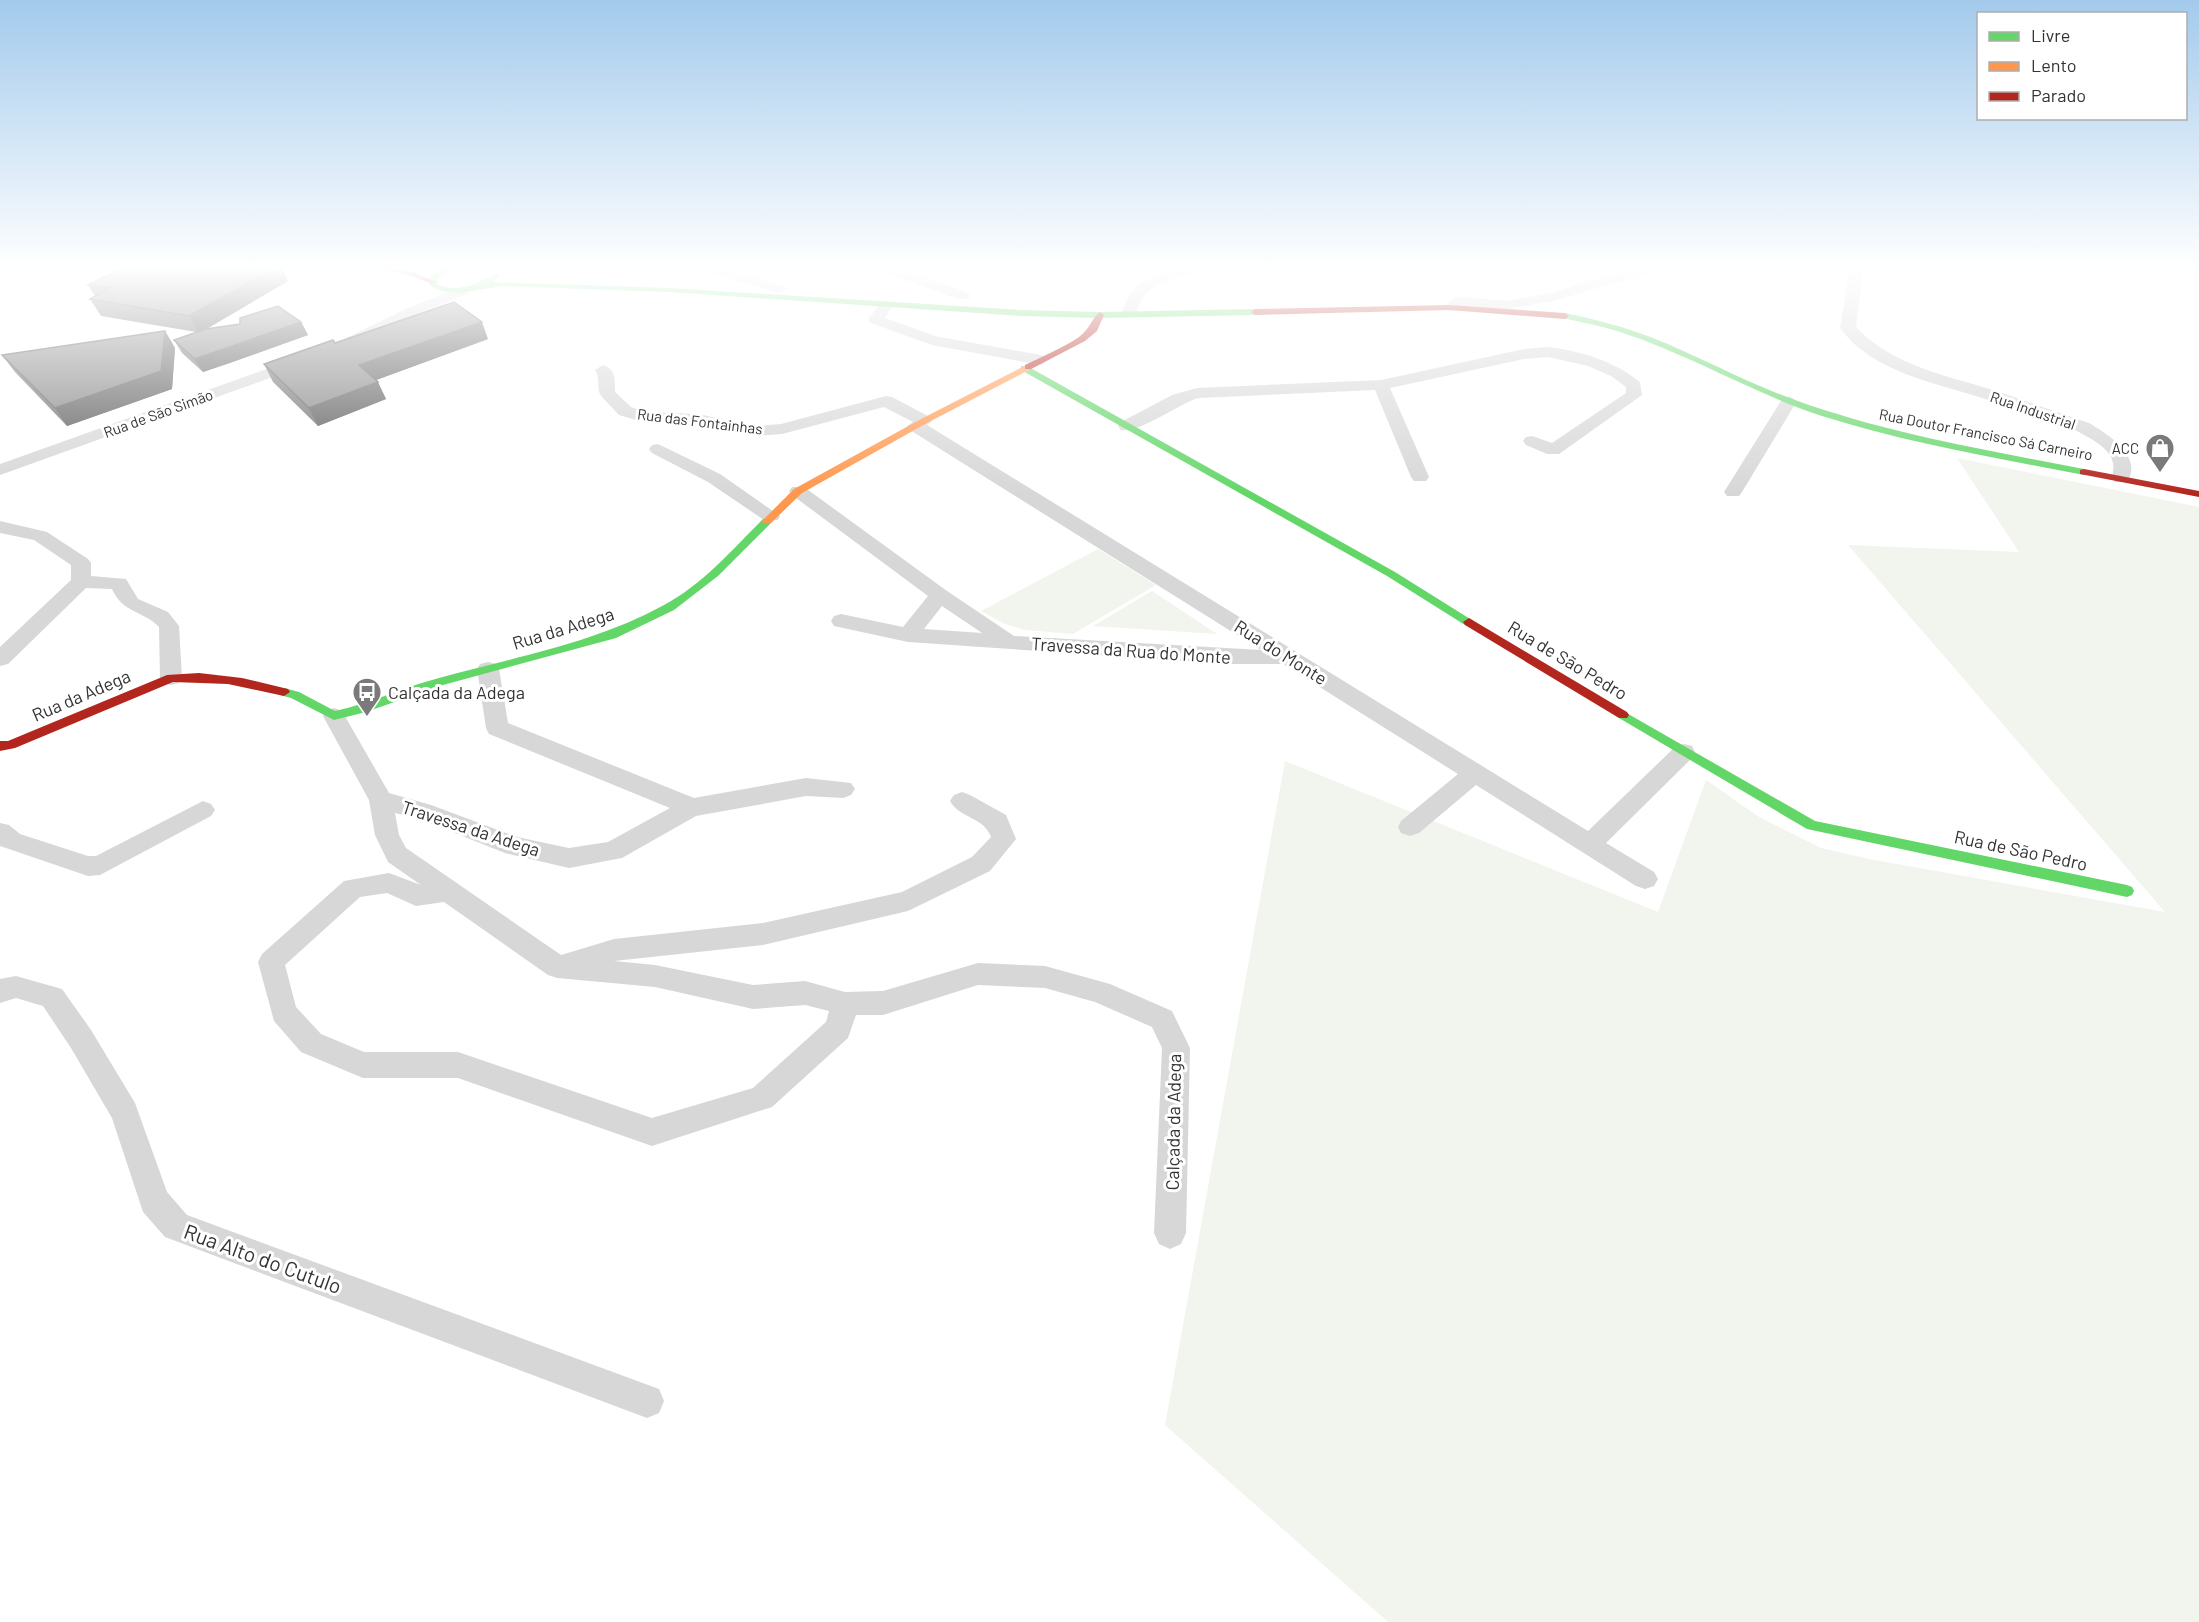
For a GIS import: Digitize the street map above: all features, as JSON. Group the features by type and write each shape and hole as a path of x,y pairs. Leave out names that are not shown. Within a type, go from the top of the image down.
{"main road":[{"name":"Rua da Adega","path":"0,746 10,745 171,678 193,675 250,683 295,695 334,716 488,669 612,635 670,607 714,574 798,491 1073,344"},
{"name":"Rua Doutor Francisco Sá Carneiro","path":"1656,344 1789,401 1895,435 2199,494"},
{"name":"Rua de São Pedro","path":"1024,368 1391,574 1684,752 1812,825 2127,891"}],"street":[{"path":"339,346 344,344"},
{"path":"957,344 1041,360"},
{"name":"Rua Industrial","path":"1866,344 1893,362 2083,427 2108,442 2122,462 2121,478"},
{"path":"1127,426 1178,399 1197,393 1381,386 1524,354 1548,352 1568,355 1622,374 1634,385 1634,395 1552,450 1532,441"},
{"name":"Rua de São Simão","path":"0,471 320,354"},
{"name":"Rua das Fontainhas","path":"603,370 607,375 607,393 626,411 645,417 698,419 757,431 782,429 886,401 920,424"},
{"path":"1381,386 1420,477"},
{"path":"1733,492 1789,401"},
{"name":"Rua do Monte","path":"920,424 1645,879"},
{"path":"658,449 714,478 771,516"},
{"name":"Travessa da Rua do Monte","path":"798,491 940,595 1009,642"},
{"path":"0,527 40,536 81,563 81,582"},
{"path":"0,658 81,582 119,583 131,603 161,617 169,626 171,678"},
{"path":"908,634 940,595"},
{"name":"Travessa da Rua do Monte","path":"841,621 908,634 1230,657 1288,657"},
{"name":"Travessa da Adega","path":"488,669 497,728 692,807 704,807 806,787 843,789"},
{"name":"Calçada da Adega","path":"334,716 381,800 387,835 397,855 558,967 655,976 753,997 805,993 846,1004 883,1003 978,974 1045,977 1100,992 1162,1019 1176,1048 1170,1233"},
{"path":"1590,844 1684,752"},
{"path":"1410,827 1475,773"},
{"name":"Travessa da Adega","path":"381,800 423,811 514,846 569,858 613,851 692,807"},
{"path":"558,967 614,950 763,934 908,902 981,864 1004,839 997,821 962,801"},
{"path":"0,832 11,841 88,866 100,865 203,810"},
{"path":"448,891 416,896 389,883 353,888 271,962 284,1014 311,1043 363,1065 458,1065 652,1132 762,1098 838,1029 846,1004"},
{"name":"Rua Alto do Cutulo","path":"0,991 16,987 52,997 81,1039 125,1113 154,1201 176,1226 648,1401"}],"shaded area":[{"path":"1957,458 2199,507 2199,1622 1388,1622 1165,1425 1285,761 1658,912 1706,780 1759,817 1821,848 1869,859 2165,912 1848,545 2019,552"},
{"path":"1098,549 1156,585 1073,634 1025,630 1005,624 981,611"},
{"path":"1152,591 1217,634 1093,626"}],"building":[{"path":"79,344 164,344 161,371 55,408 2,355"},
{"path":"178,344 239,344 195,359"},
{"path":"322,344 420,344 359,365 378,382 309,408 264,364"}],"traffic: fast":[{"path":"1660,344 1761,390 1825,414 1898,434 2084,472"},
{"path":"1024,368 1391,574 1469,622"},
{"path":"284,692 295,695 334,716 362,709 439,682 612,635 670,607 714,574 767,521"},
{"path":"1623,715 1812,825 2127,891"}],"traffic: slow":[{"path":"767,521 798,491 924,421 1028,367"}],"traffic: jam":[{"path":"1028,367 1073,344"},
{"path":"2084,472 2199,494"},
{"path":"1469,622 1623,715"},
{"path":"0,746 10,745 171,678 228,680 284,692"}],"place":[{"name":"ACC","path":"2160,474"},
{"name":"Calçada da Adega","path":"367,718"}]}
